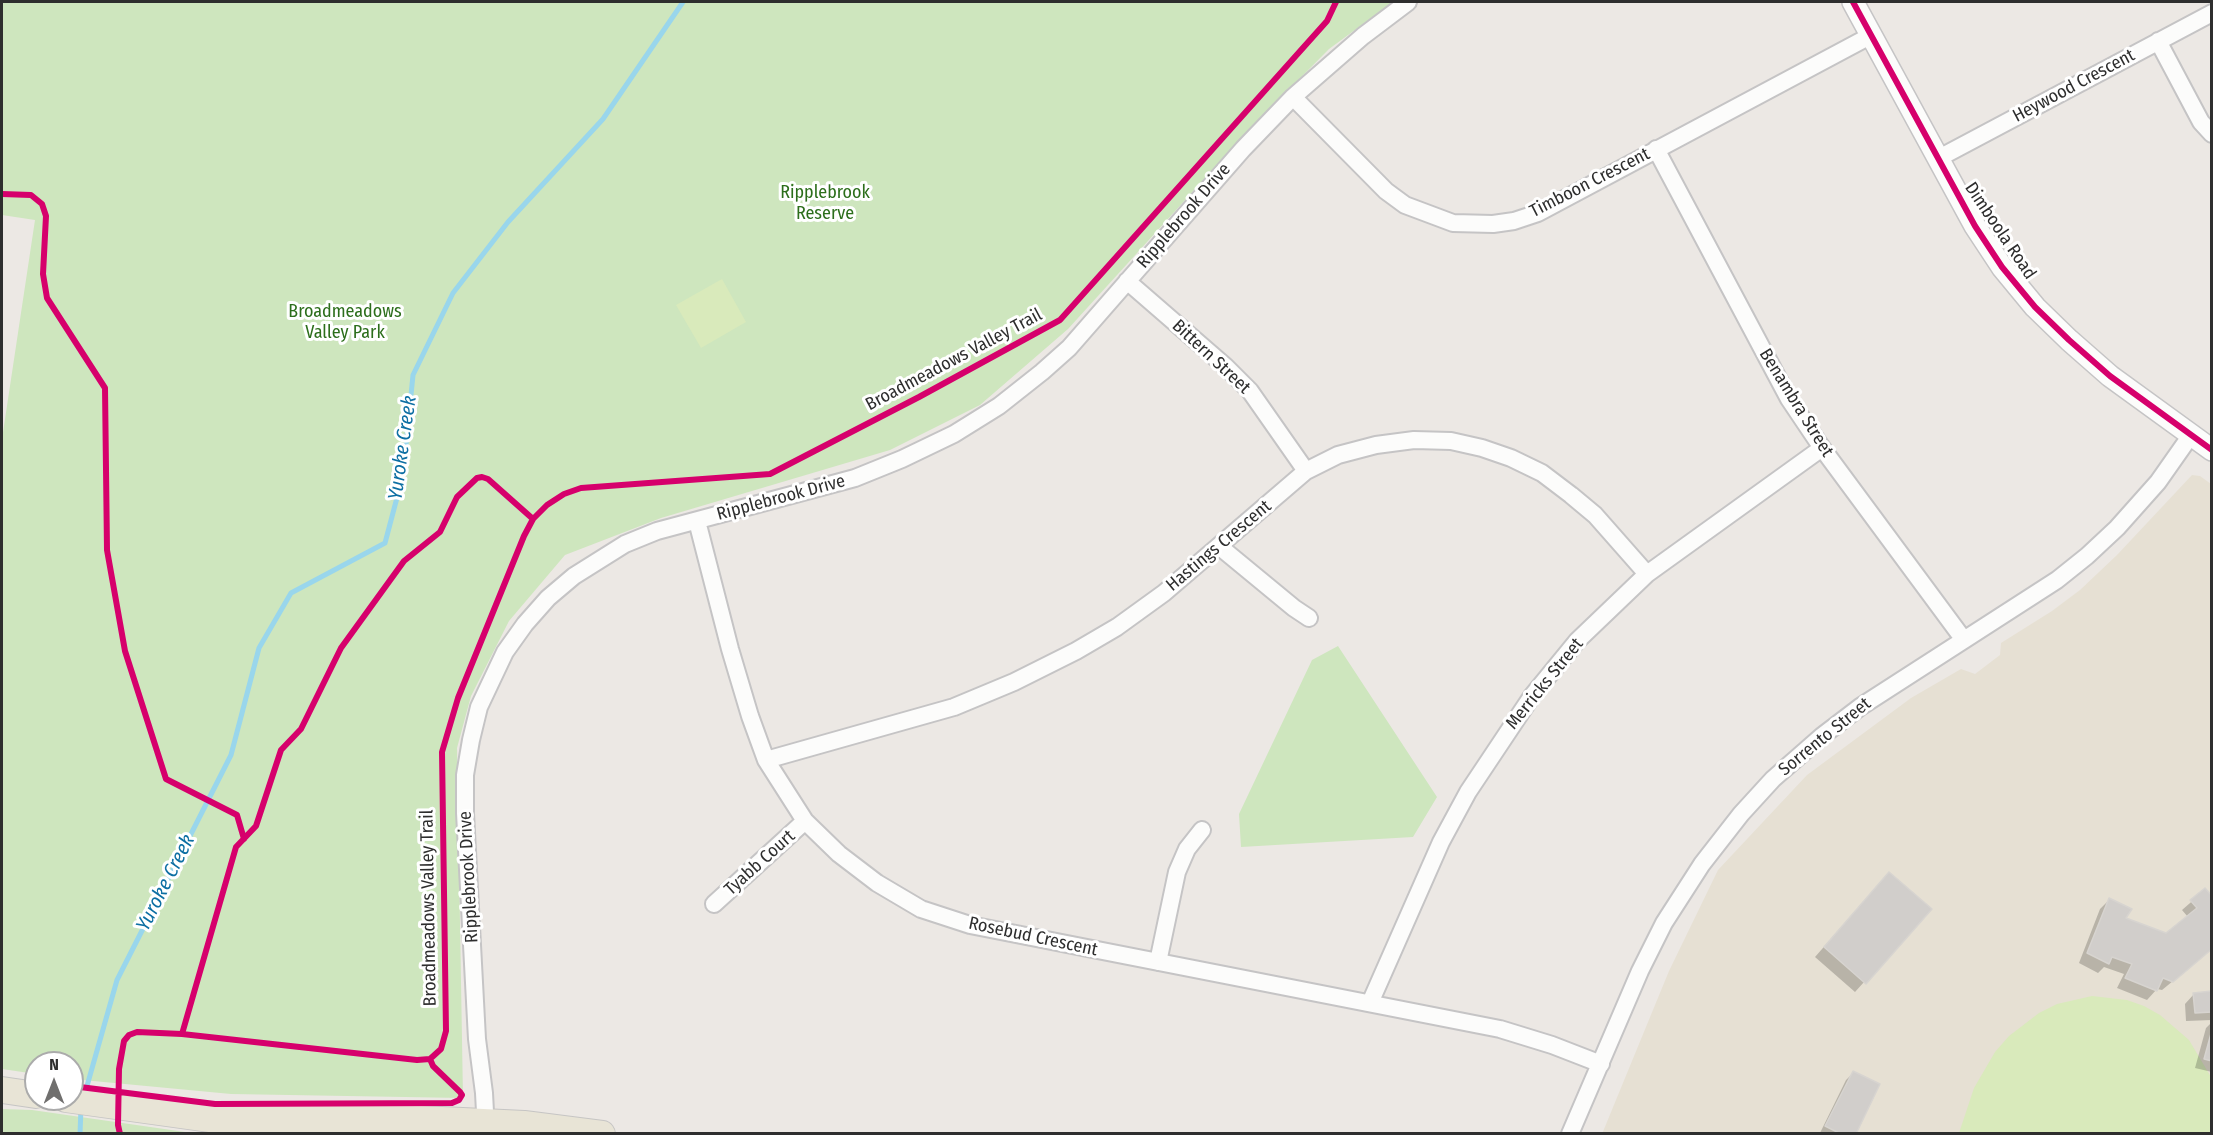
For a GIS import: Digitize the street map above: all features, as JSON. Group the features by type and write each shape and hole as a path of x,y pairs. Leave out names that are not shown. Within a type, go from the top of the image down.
{"main road":[{"path":"2,1090 24,1093"},
{"path":"84,1101 214,1119 301,1134"},
{"path":"214,1119 421,1119 486,1128 524,1124 602,1134"}],"street":[{"name":"Ripplebrook Drive","path":"486,1128 477,1039 465,776 479,707 505,652 525,624 548,598 574,576 625,544 657,531 855,478 954,434 999,406 1068,348 1243,149 1293,97 1348,48 1408,2"},
{"name":"Dimboola Road","path":"1853,2 1974,226 2002,267 2035,307 2110,376 2211,450"},
{"name":"Heywood Crescent","path":"1937,159 2211,13"},
{"name":"Timboon Crescent","path":"1293,97 1386,191 1405,205 1453,223 1493,224 1514,221 1538,213 1870,36"},
{"path":"2158,41 2201,122 2211,134"},
{"name":"Benambra Street","path":"1656,149 1774,372 1822,448 1964,640"},
{"name":"Bittern Street","path":"1127,281 1225,366 1250,391 1305,471"},
{"name":"Sorrento Street","path":"1570,1134 1640,971 1664,923 1702,864 1741,814 1773,780 1822,735 1860,707 2057,580 2087,556 2117,528 2158,482 2192,435"},
{"name":"Hastings Crescent","path":"766,760 954,707 1014,682 1076,651 1117,627 1164,593 1220,547 1305,471 1338,455 1376,445 1414,440 1451,441 1482,448 1542,473 1594,515 1647,574"},
{"name":"Merricks Street","path":"1370,1003 1441,842 1486,763 1532,696 1577,641 1647,574 1822,448"},
{"name":"Rosebud Crescent","path":"697,521 734,661 766,760 805,821 839,855 877,883 921,909 970,925 1500,1029 1552,1045 1601,1064"},
{"path":"1220,547 1309,618"},
{"name":"Tyabb Court","path":"714,904 805,821"},
{"path":"1158,962 1176,872 1187,849 1202,830"}],"shaded area":[{"path":"2192,475 2200,476 2211,484 2211,1133 1602,1134 1669,971 1718,870 1807,775 1911,698 1961,669 1975,674 2000,655 2001,643 2052,611 2080,590 2117,555"}],"green space":[{"name":"Broadmeadows Valley Park","path":"2,2 1393,2 1329,49 1246,133 1068,329 980,405 890,450 661,518 565,555 509,621 471,696 457,748 463,1098 231,1094 84,1080 84,1051 24,1051 24,1072 2,1069 2,439 35,220 2,215"},
{"path":"722,279 746,322 701,348 676,305"},
{"path":"1338,646 1437,797 1413,837 1241,847 1239,814 1312,660"},
{"path":"2092,996 2127,1000 2144,1006 2160,1015 2189,1040 2211,1077 2211,1133 1959,1133 1974,1088 1995,1052 2009,1036 2039,1013 2057,1004"},
{"path":"2,1109 39,1111 192,1133 2,1133"}],"building":[{"path":"1889,872 1932,909 1866,984 1824,947"},
{"path":"2205,888 2212,896 2212,949 2173,982 2163,978 2157,991 2125,978 2132,964 2112,957 2109,964 2087,953 2109,898 2132,909 2126,918 2166,933 2197,908 2190,900"},
{"path":"2212,991 2212,1012 2195,1013 2193,993"},
{"path":"2212,1030 2212,1061 2204,1059"},
{"path":"1853,1071 1880,1084 1856,1134 1841,1134 1825,1126"}],"waterway":[{"name":"Yuroke Creek","path":"85,1093 117,980 231,755 259,648 291,593 385,543 403,475 413,375 453,293 508,222 603,119 683,2"},
{"name":"Yuroke Creek","path":"80,1134 81,1111"}],"cycle path":[{"name":"Broadmeadows Valley Trail","path":"120,1134 118,1125 119,1069 124,1041 129,1035 137,1032 182,1034 236,847 256,826 281,750 301,729 341,648 404,561 440,532 457,497 477,478 488,479 533,519 547,505 564,494 581,488 770,474 919,397 1060,320 1327,21 1336,2"},
{"path":"1853,2 1975,226 2002,267 2035,307 2110,376 2212,450"},
{"path":"2,194 31,195 42,204 46,216 43,274 47,298 105,388 107,550 125,651 166,779 237,815 244,839"},
{"name":"Broadmeadows Valley Trail","path":"182,1034 417,1060 430,1059 441,1049 446,1031 442,752 458,698 533,519"},
{"path":"84,1088 215,1104 452,1103 459,1100 462,1095 460,1092 433,1066 430,1059"}],"park label":[{"name":"Ripplebrook Reserve","path":"825,203"}]}
